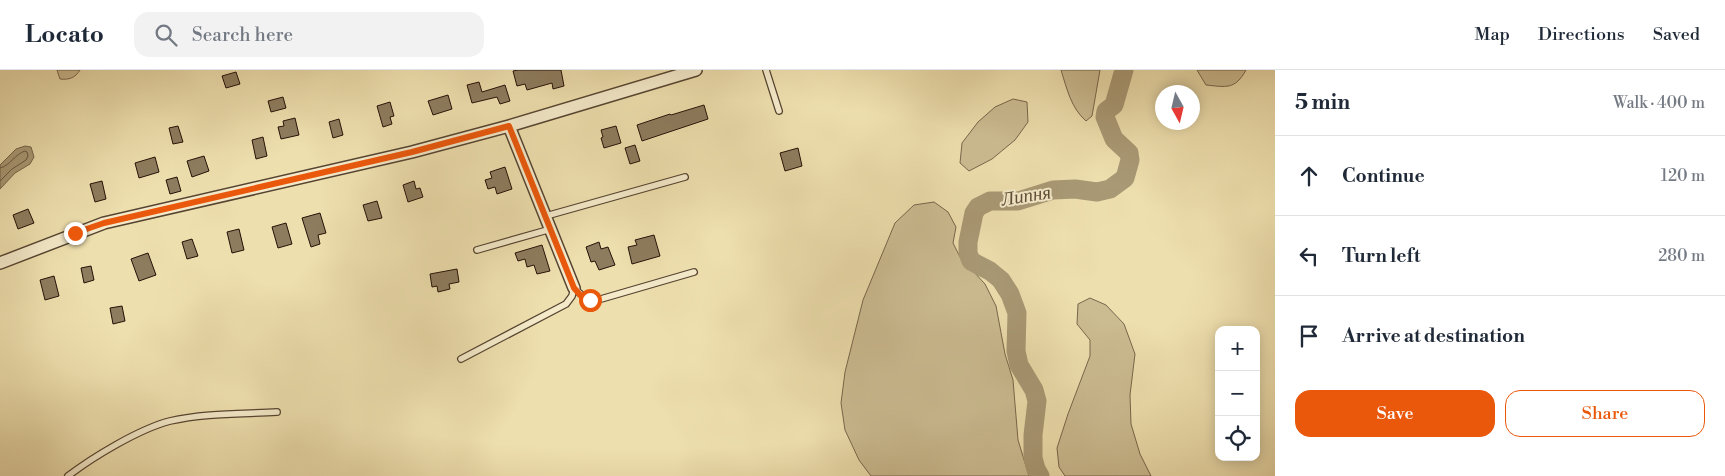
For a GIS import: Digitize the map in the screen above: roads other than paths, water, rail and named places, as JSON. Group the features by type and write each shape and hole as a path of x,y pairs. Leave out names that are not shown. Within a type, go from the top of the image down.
{"street":[{"path":"0,263 104,223 412,152 509,126 696,70"},
{"path":"509,126 574,288"}],"lane":[{"path":"766,70 779,111"},
{"path":"546,216 684,177"},
{"path":"477,250 551,229"},
{"path":"574,288 582,297 590,300 601,299 694,272"},
{"path":"461,359 566,304 572,296 574,288"},
{"path":"68,476 114,447 154,426 171,421 215,415 278,412"}],"water":[{"path":"25,146 31,147 34,157 30,164 15,173 0,189 0,165 16,149"}],"waterway":[{"name":"Липня","path":"1040,476 1033,458 1033,435 1037,401 1034,390 1019,365 1016,351 1017,313 1010,294 1001,280 990,271 971,261 968,253 968,242 974,213 978,207 990,201 1018,201 1053,190 1075,189 1097,192 1110,189 1125,178 1130,160 1129,153 1114,139 1105,117 1106,111 1114,105 1124,70"}]}
